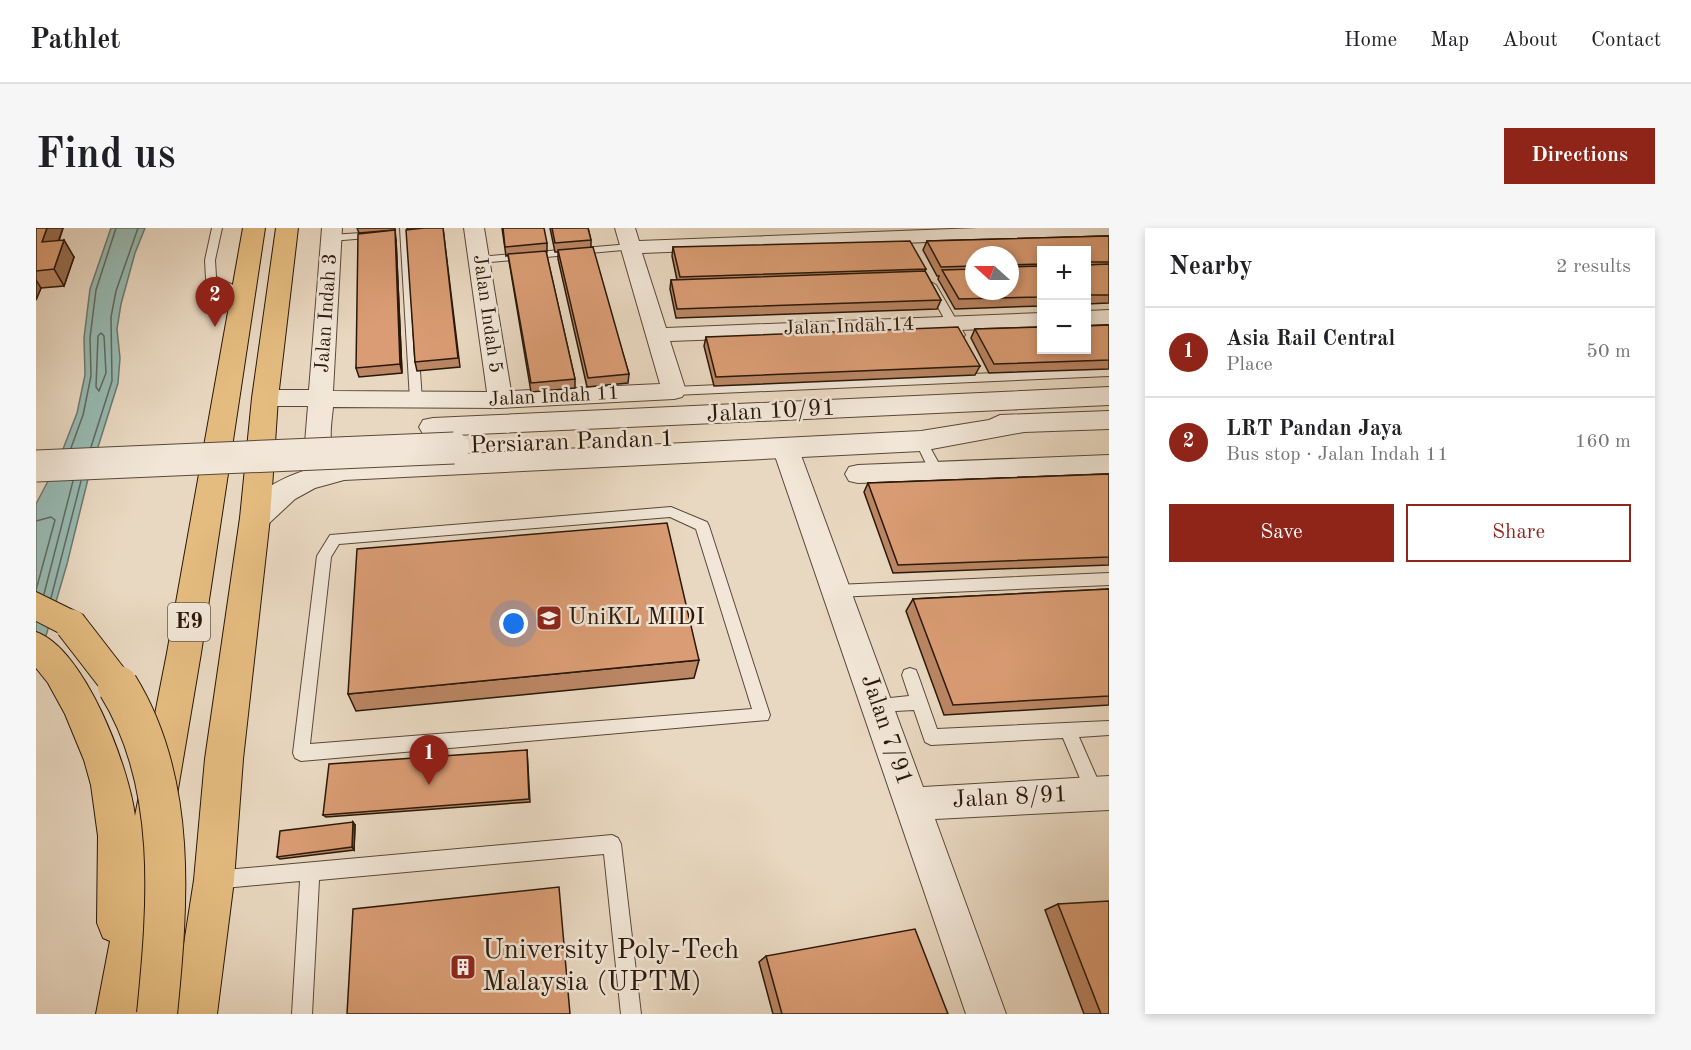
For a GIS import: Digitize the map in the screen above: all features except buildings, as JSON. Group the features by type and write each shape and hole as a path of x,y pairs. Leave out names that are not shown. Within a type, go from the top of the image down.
{"highway":[{"name":"E9","path":"118,1014 184,653 254,228"},
{"name":"E9","path":"195,1014 214,880 224,759 255,518 265,398 287,228"},
{"path":"36,605 71,625 103,662 132,711 149,761 159,805 165,895 157,1014"},
{"path":"36,646 49,657 86,718 107,768 116,805 120,846 119,898 117,946 109,1014"}],"street":[{"name":"Jalan Indah 5","path":"474,228 500,400"},
{"path":"674,391 627,238 907,242 1109,229"},
{"name":"Jalan Indah 3","path":"332,233 318,443 327,462 344,470"},
{"path":"1091,318 1109,317"},
{"name":"Jalan Indah 14","path":"656,335 958,332 1037,321"},
{"name":"Jalan Indah 11","path":"265,398 500,400 674,391"},
{"name":"Jalan 10/91","path":"36,446 1109,396"},
{"name":"Persiaran Pandan 1","path":"36,466 1109,420"},
{"path":"255,518 272,498 292,485 344,470 921,441 1021,423"},
{"name":"Jalan 7/91","path":"785,447 986,1014"},
{"path":"858,474 1109,464"},
{"name":"Jalan 8/91","path":"911,804 1102,793"}],"lane":[{"path":"217,228 210,260 211,279 242,293"},
{"path":"332,233 401,232 416,400"},
{"path":"479,260 627,238"},
{"path":"926,275 958,332"},
{"path":"674,391 980,372 1109,372"},
{"path":"921,441 936,471"},
{"path":"671,512 702,526 762,714 301,753 324,556 335,539 671,512"},
{"path":"836,591 1109,579"},
{"path":"910,675 931,738 1109,728"},
{"path":"877,705 919,702"},
{"path":"1068,730 1102,793"},
{"path":"214,880 612,844 631,1014"},
{"path":"302,1014 310,871"}],"water":[{"path":"111,228 145,228 135,253 121,304 117,329 120,358 118,383 88,479 67,564 36,670 36,504 58,462 77,413 85,375 84,338 90,289"}],"place":[{"name":"LRT Pandan Jaya","path":"215,327"},
{"name":"UniKL MIDI","path":"549,618"},
{"name":"Asia Rail Central","path":"429,785"},
{"name":"University Poly-Tech Malaysia (UPTM)","path":"463,967"}]}
